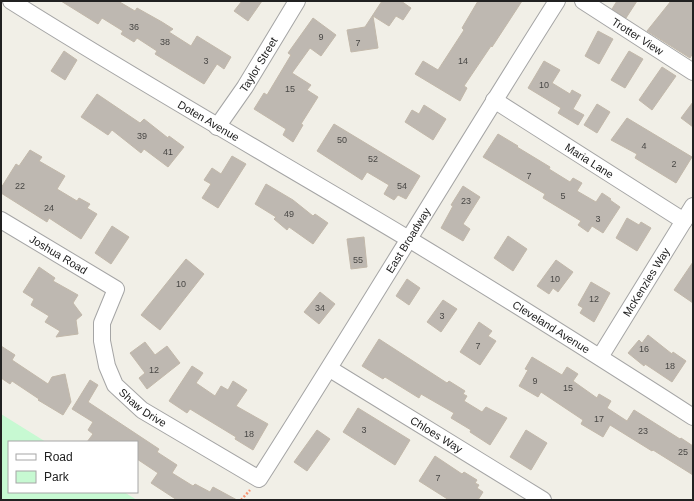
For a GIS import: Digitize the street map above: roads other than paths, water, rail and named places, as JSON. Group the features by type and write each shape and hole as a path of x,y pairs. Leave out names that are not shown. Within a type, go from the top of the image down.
{"street":[{"name":"Doten Avenue","path":"10,1 217,127 408,239"},
{"name":"Taylor Street","path":"217,127 245,87 297,1"},
{"name":"East Broadway","path":"260,479 330,368 494,100 557,1"},
{"name":"Trotter View","path":"583,1 693,72"},
{"name":"Maria Lane","path":"494,100 684,221"},
{"name":"McKenzies Way","path":"600,357 693,206"},
{"name":"Joshua Road","path":"1,220 116,289"},
{"name":"Cleveland Avenue","path":"408,239 600,357 693,417"},
{"name":"Shaw Drive","path":"116,289 102,323 102,341 107,366 115,385 142,410 260,479"},
{"name":"Chloes Way","path":"330,368 543,500"}]}
